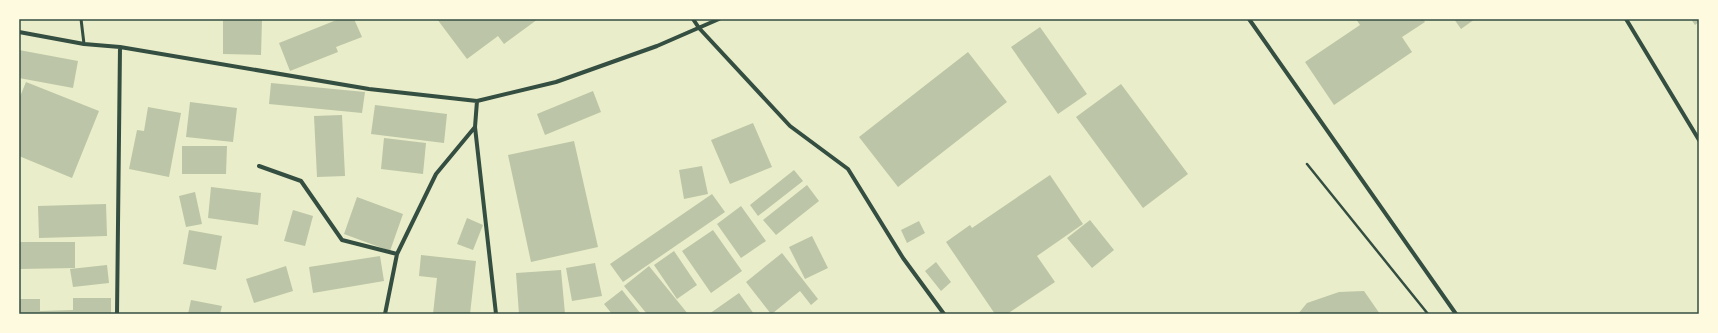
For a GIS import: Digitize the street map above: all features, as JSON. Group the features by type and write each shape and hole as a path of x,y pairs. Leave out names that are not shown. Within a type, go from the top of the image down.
{"street":[{"path":"693,19 699,28 790,126 848,169 903,258 944,314"},
{"path":"19,32 84,44 120,47 369,89 477,101 556,82 657,46 719,19"},
{"path":"1249,19 1456,314"},
{"path":"1626,19 1699,140"},
{"path":"117,314 120,47"},
{"path":"477,101 475,127 496,314"},
{"path":"385,314 397,254 436,174 475,127"},
{"path":"259,166 301,181 342,240 397,254"}],"lane":[{"path":"81,19 84,44"}],"path":[{"path":"1307,164 1428,314"}],"building":[{"path":"223,19 262,19 261,55 223,54"},
{"path":"339,19 354,19 362,37 336,47 338,52 290,71 279,43"},
{"path":"437,19 538,19 504,44 498,36 467,59"},
{"path":"1356,19 1423,19 1425,22 1402,37 1412,52 1334,105 1305,62 1360,25"},
{"path":"1454,19 1475,19 1461,29"},
{"path":"1691,19 1699,19 1699,22 1695,25"},
{"path":"1040,27 1087,94 1058,114 1011,47"},
{"path":"19,50 78,61 73,88 19,78"},
{"path":"968,52 1007,102 898,187 859,137"},
{"path":"26,82 99,111 72,178 19,156 19,99"},
{"path":"271,83 365,92 362,113 269,104"},
{"path":"1121,84 1188,174 1143,208 1076,117"},
{"path":"593,91 601,112 545,135 537,114"},
{"path":"190,102 237,108 233,142 186,137"},
{"path":"375,105 447,114 444,143 371,134"},
{"path":"148,107 181,113 169,177 129,169 137,130 144,131"},
{"path":"342,115 345,176 317,177 314,116"},
{"path":"753,123 772,167 730,184 711,140"},
{"path":"384,138 426,143 423,174 381,169"},
{"path":"574,141 598,247 531,262 508,155"},
{"path":"182,146 227,146 226,174 182,174"},
{"path":"702,166 708,194 684,199 679,170"},
{"path":"794,170 803,181 758,216 750,205"},
{"path":"1050,175 1083,224 1037,256 1055,282 1007,314 995,314 946,242 970,225 972,228"},
{"path":"807,185 819,201 776,235 763,220"},
{"path":"211,187 261,193 258,225 208,218"},
{"path":"195,192 202,224 186,227 179,196"},
{"path":"712,194 725,212 623,282 610,264"},
{"path":"357,197 403,214 390,251 344,234"},
{"path":"106,204 107,236 39,238 38,206"},
{"path":"741,206 766,241 741,258 717,224"},
{"path":"293,210 313,216 305,246 284,241"},
{"path":"467,218 483,225 473,250 457,244"},
{"path":"1090,220 1114,250 1092,268 1067,238"},
{"path":"919,221 925,233 907,243 901,230"},
{"path":"189,230 222,236 216,270 183,264"},
{"path":"713,230 742,271 711,293 682,251"},
{"path":"812,236 828,268 805,279 789,247"},
{"path":"19,242 75,242 75,268 19,269"},
{"path":"674,251 697,285 677,299 654,265"},
{"path":"782,253 818,299 811,305 800,291 773,313 774,314 771,314 746,282"},
{"path":"421,255 476,261 470,314 433,314 437,278 419,276"},
{"path":"380,256 384,281 313,293 309,267"},
{"path":"936,262 951,282 941,291 925,271"},
{"path":"595,263 602,296 572,301 566,268"},
{"path":"107,265 109,283 73,287 70,269"},
{"path":"286,266 293,291 254,303 246,279"},
{"path":"649,266 688,314 647,314 624,286"},
{"path":"561,270 565,314 519,314 516,273"},
{"path":"622,290 641,314 612,314 604,304"},
{"path":"1364,291 1380,314 1298,314 1307,303 1339,292"},
{"path":"739,293 754,314 709,314"},
{"path":"73,298 111,298 111,314 19,314 19,299 40,299 40,311 73,310"},
{"path":"191,300 222,306 220,314 188,314"}]}
